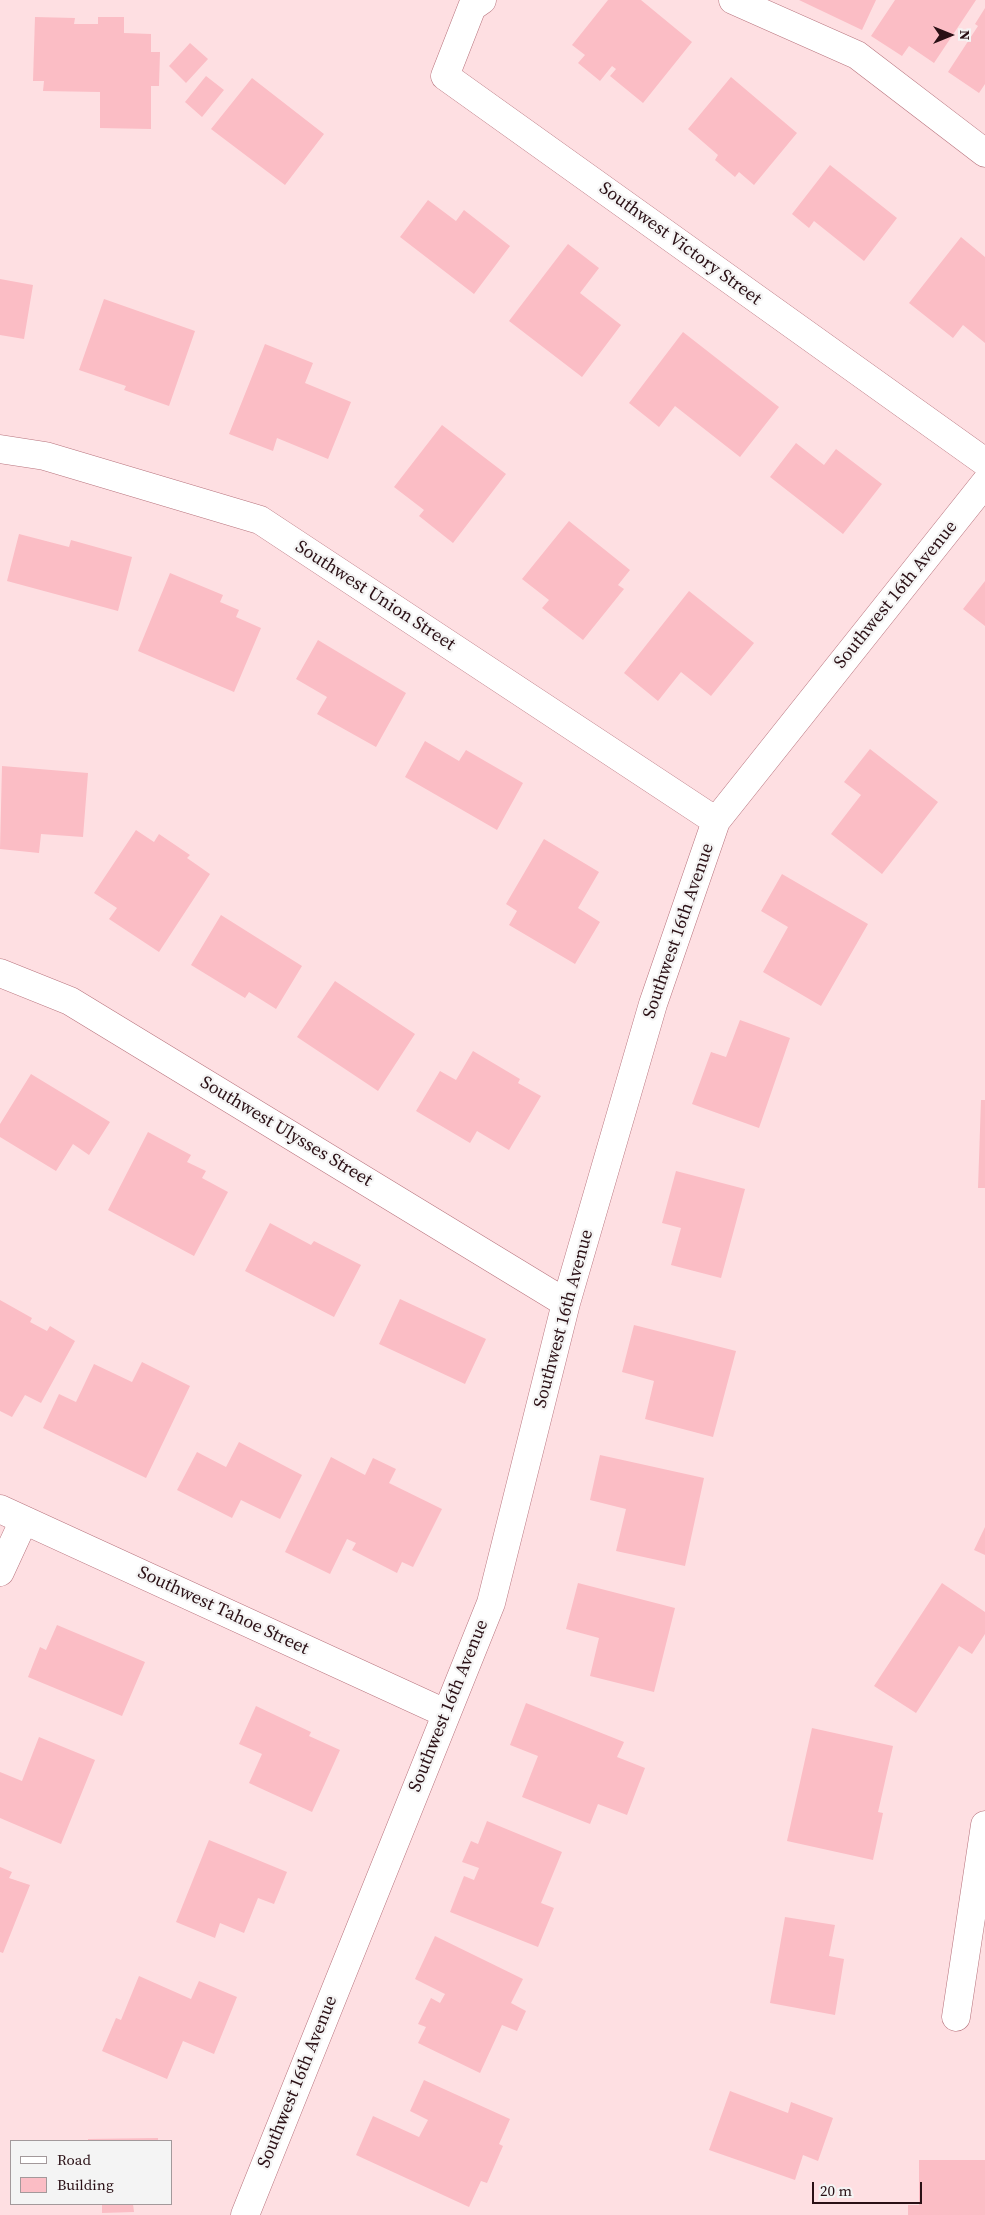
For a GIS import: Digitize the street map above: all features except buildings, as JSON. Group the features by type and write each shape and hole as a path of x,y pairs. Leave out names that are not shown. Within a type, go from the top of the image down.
{"street":[{"name":"Southwest Victory Street","path":"482,0 472,7 445,76 985,462"},
{"path":"733,0 857,55 985,153"},
{"name":"Southwest Union Street","path":"0,449 45,456 260,520 716,821"},
{"name":"Southwest 16th Avenue","path":"245,2215 445,1713 491,1604 566,1303 652,1004 716,821 985,483"},
{"name":"Southwest Ulysses Street","path":"0,973 70,1001 566,1303"},
{"name":"Southwest Tahoe Street","path":"0,1508 445,1713"},
{"path":"0,1572 24,1520"},
{"path":"956,2017 985,1825"}]}
